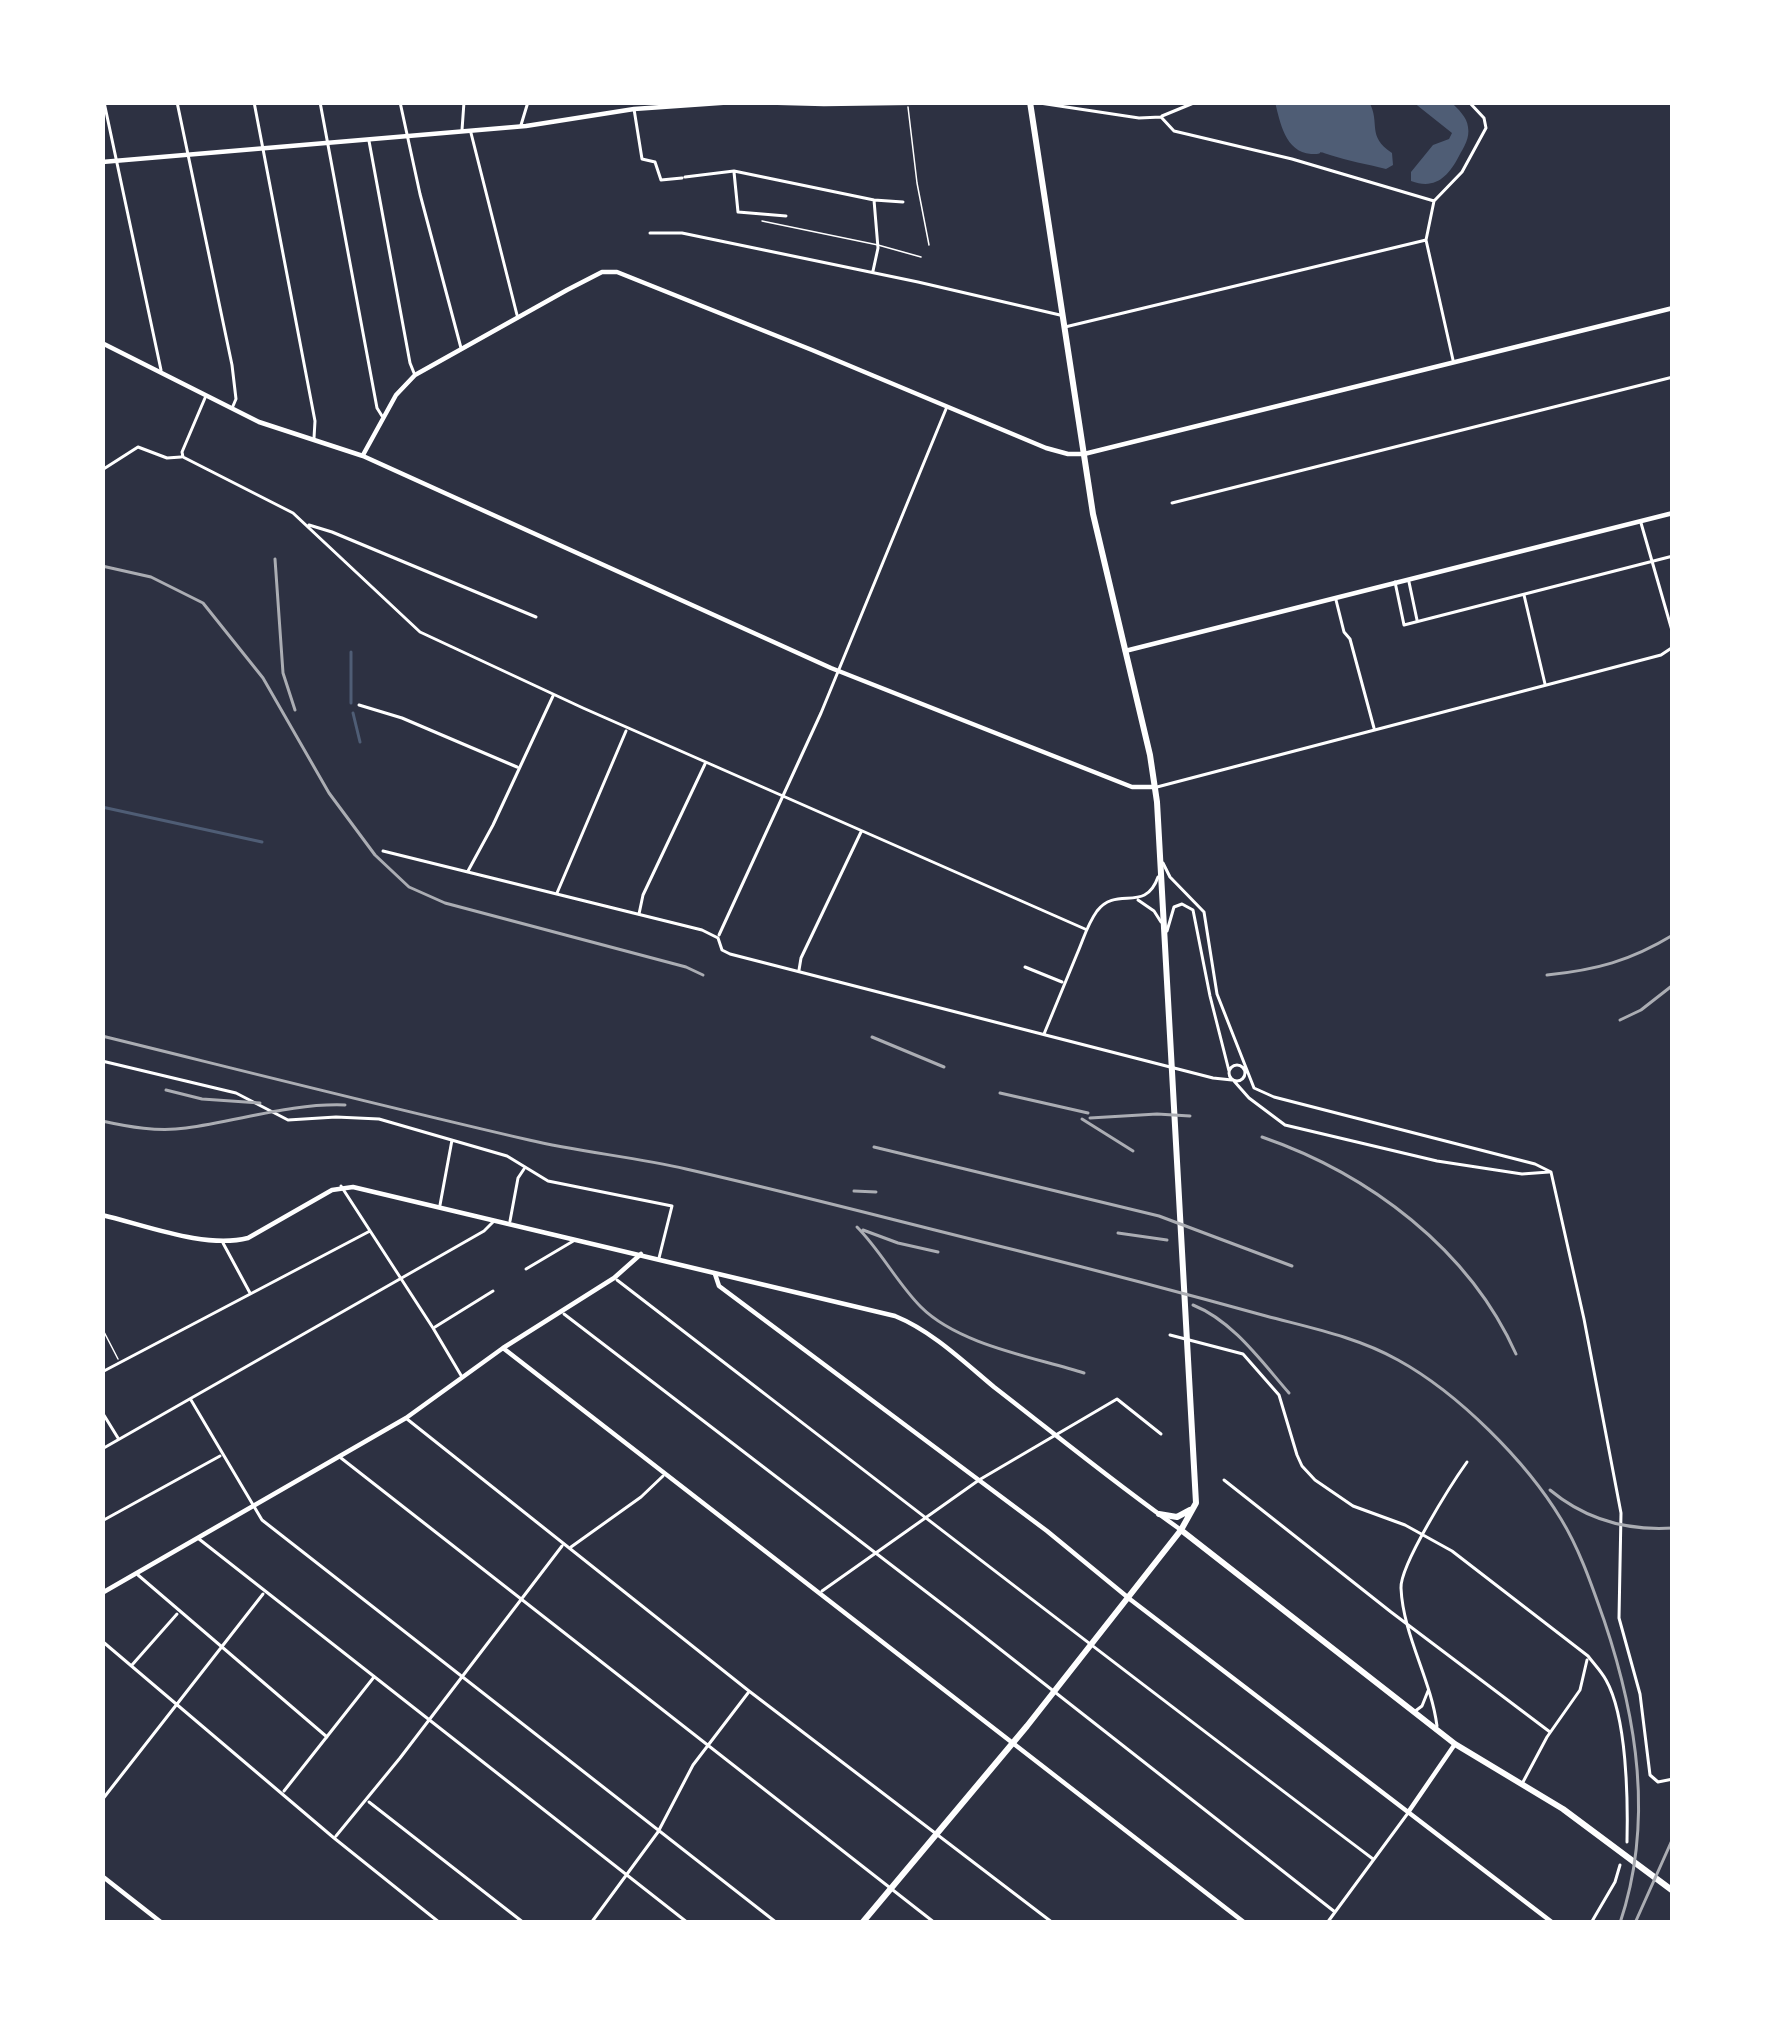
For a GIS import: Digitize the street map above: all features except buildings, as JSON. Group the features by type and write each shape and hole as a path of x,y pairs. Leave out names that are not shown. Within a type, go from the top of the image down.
{"main road":[{"path":"862,1923 1181,1530 1196,1496 1155,787 1093,514 1031,102"},
{"path":"1159,1514 1177,1516 1194,1509"},
{"path":"1181,1530 1418,1709 1455,1744 1579,1820 1673,1891"}],"street":[{"path":"104,102 161,370"},
{"path":"177,102 232,365 236,400 232,407"},
{"path":"254,102 315,422 313,440"},
{"path":"320,102 382,418"},
{"path":"400,102 461,350"},
{"path":"462,132 464,102"},
{"path":"520,126 528,102"},
{"path":"102,162 462,132 634,109 734,102"},
{"path":"748,102 965,102"},
{"path":"1031,102 1138,118 1161,117 1196,102"},
{"path":"1454,362 1426,240 1434,200 1462,172 1486,128 1484,118 1469,102"},
{"path":"634,109 642,159 655,162 661,180 734,171 903,202"},
{"path":"1161,117 1174,131 1434,200"},
{"path":"471,131 518,317"},
{"path":"368,140 415,375"},
{"path":"734,171 738,212 786,216"},
{"path":"873,273 878,245 874,200"},
{"path":"650,233 682,233 1061,316"},
{"path":"1063,327 1426,240"},
{"path":"363,456 382,418 415,375 602,272 617,272 1068,454 1084,454 1673,308"},
{"path":"102,343 259,422 363,456 839,671 1132,787 1155,787 1546,686 1661,655 1673,647"},
{"path":"1172,503 1673,377"},
{"path":"183,457 207,394"},
{"path":"946,407 839,671 718,944 730,954 1213,1078 1243,1079 1245,1070"},
{"path":"102,470 138,447 167,458 183,457 293,512 420,632 1085,929"},
{"path":"1125,650 1673,513"},
{"path":"1640,522 1673,634"},
{"path":"307,525 536,617"},
{"path":"1395,582 1404,625 1673,556"},
{"path":"1408,579 1418,622"},
{"path":"1524,595 1546,686"},
{"path":"1335,597 1375,730"},
{"path":"468,872 553,695"},
{"path":"359,705 402,718 519,768"},
{"path":"556,894 627,728"},
{"path":"638,915 706,762"},
{"path":"799,972 801,958 861,832"},
{"path":"383,851 702,930 718,938"},
{"path":"1043,1036 1085,929 1105,903 1152,891 1162,861"},
{"path":"1162,861 1170,877 1204,912 1217,994 1250,1083 1264,1094 1551,1172"},
{"path":"1136,898 1154,911 1166,938"},
{"path":"1166,938 1174,907 1182,904 1193,910 1231,1077 1249,1098 1285,1125 1437,1161 1522,1174 1551,1172"},
{"path":"1025,967 1065,984"},
{"path":"102,1061 236,1093 288,1120 379,1119 506,1156 548,1181 671,1206 659,1258"},
{"path":"1231,1077 1238,1064 1245,1070"},
{"path":"440,1207 452,1140"},
{"path":"509,1223 524,1168"},
{"path":"1551,1172 1621,1513 1619,1618 1640,1694 1650,1774 1658,1782 1673,1779"},
{"path":"340,1186 462,1378"},
{"path":"102,1215 224,1243 248,1238 340,1186 353,1186 903,1319 1181,1530"},
{"path":"102,1449 402,1280 484,1232 494,1220"},
{"path":"102,1372 370,1231"},
{"path":"526,1269 577,1239"},
{"path":"224,1243 250,1293"},
{"path":"102,1593 406,1418 641,1255"},
{"path":"714,1271 719,1286 979,1480 1553,1923"},
{"path":"614,1278 1373,1859"},
{"path":"433,1328 493,1291"},
{"path":"561,1311 1335,1912"},
{"path":"1170,1335 1244,1354 1279,1395 1297,1455 1315,1480 1353,1506 1424,1534 1588,1657 1604,1677 1616,1707 1628,1806 1627,1842"},
{"path":"502,1348 1245,1923"},
{"path":"820,1592 979,1480 1117,1399 1161,1434"},
{"path":"191,1400 262,1520 776,1923"},
{"path":"102,1412 119,1439"},
{"path":"406,1418 749,1691 1053,1923"},
{"path":"102,1522 221,1455"},
{"path":"340,1458 934,1923"},
{"path":"1437,1730 1401,1581 1467,1462"},
{"path":"334,1838 566,1546 641,1497 665,1475"},
{"path":"1224,1480 1550,1732"},
{"path":"199,1539 688,1923"},
{"path":"137,1574 327,1737"},
{"path":"102,1800 265,1592"},
{"path":"131,1666 179,1612"},
{"path":"102,1641 440,1923"},
{"path":"1522,1784 1580,1690 1588,1657"},
{"path":"283,1792 374,1678"},
{"path":"1418,1709 1428,1689"},
{"path":"591,1923 658,1832 706,1745 749,1691"},
{"path":"1418,1709 1429,1706 1434,1712"},
{"path":"1327,1923 1455,1744"},
{"path":"367,1800 524,1923"},
{"path":"1591,1923 1620,1865"},
{"path":"102,1876 162,1923"}],"lane":[{"path":"908,104 929,245"},
{"path":"1103,112 1104,105"},
{"path":"762,221 921,257"},
{"path":"102,1328 119,1363"}],"water":[{"path":"1275,102 1369,102 1376,135 1392,153 1393,165 1386,169 1322,152 1302,152 1285,135"},
{"path":"1413,102 1451,102 1467,123 1467,139 1459,156 1434,183 1411,181 1411,172 1433,145 1452,133"}],"waterway":[{"path":"351,652 351,703"},
{"path":"353,713 360,742"},
{"path":"102,807 262,842"}],"railway":[{"path":"275,559 283,673 295,710"},
{"path":"102,566 151,577 203,603 263,678 329,793 375,855 409,887 445,903 703,975"},
{"path":"1547,975 1612,963 1673,935"},
{"path":"1620,1020 1673,985"},
{"path":"102,1036 529,1140 666,1165 850,1209 1317,1329 1398,1360 1444,1391 1510,1452 1561,1519 1585,1568 1616,1657 1637,1770 1636,1847 1620,1923"},
{"path":"872,1037 944,1067"},
{"path":"166,1090 202,1099 260,1103"},
{"path":"1000,1093 1088,1113"},
{"path":"102,1121 175,1129 345,1105"},
{"path":"1090,1118 1190,1116"},
{"path":"1082,1119 1133,1151"},
{"path":"1262,1137 1340,1172 1412,1220 1472,1281 1516,1354"},
{"path":"874,1147 1159,1216 1292,1266"},
{"path":"854,1191 876,1192"},
{"path":"857,1227 912,1298 937,1320 998,1348 1084,1373"},
{"path":"863,1230 938,1252"},
{"path":"1118,1233 1167,1240"},
{"path":"1193,1305 1234,1331 1289,1393"},
{"path":"1550,1490 1608,1521 1639,1528 1673,1528"},
{"path":"1635,1923 1673,1838"}]}
